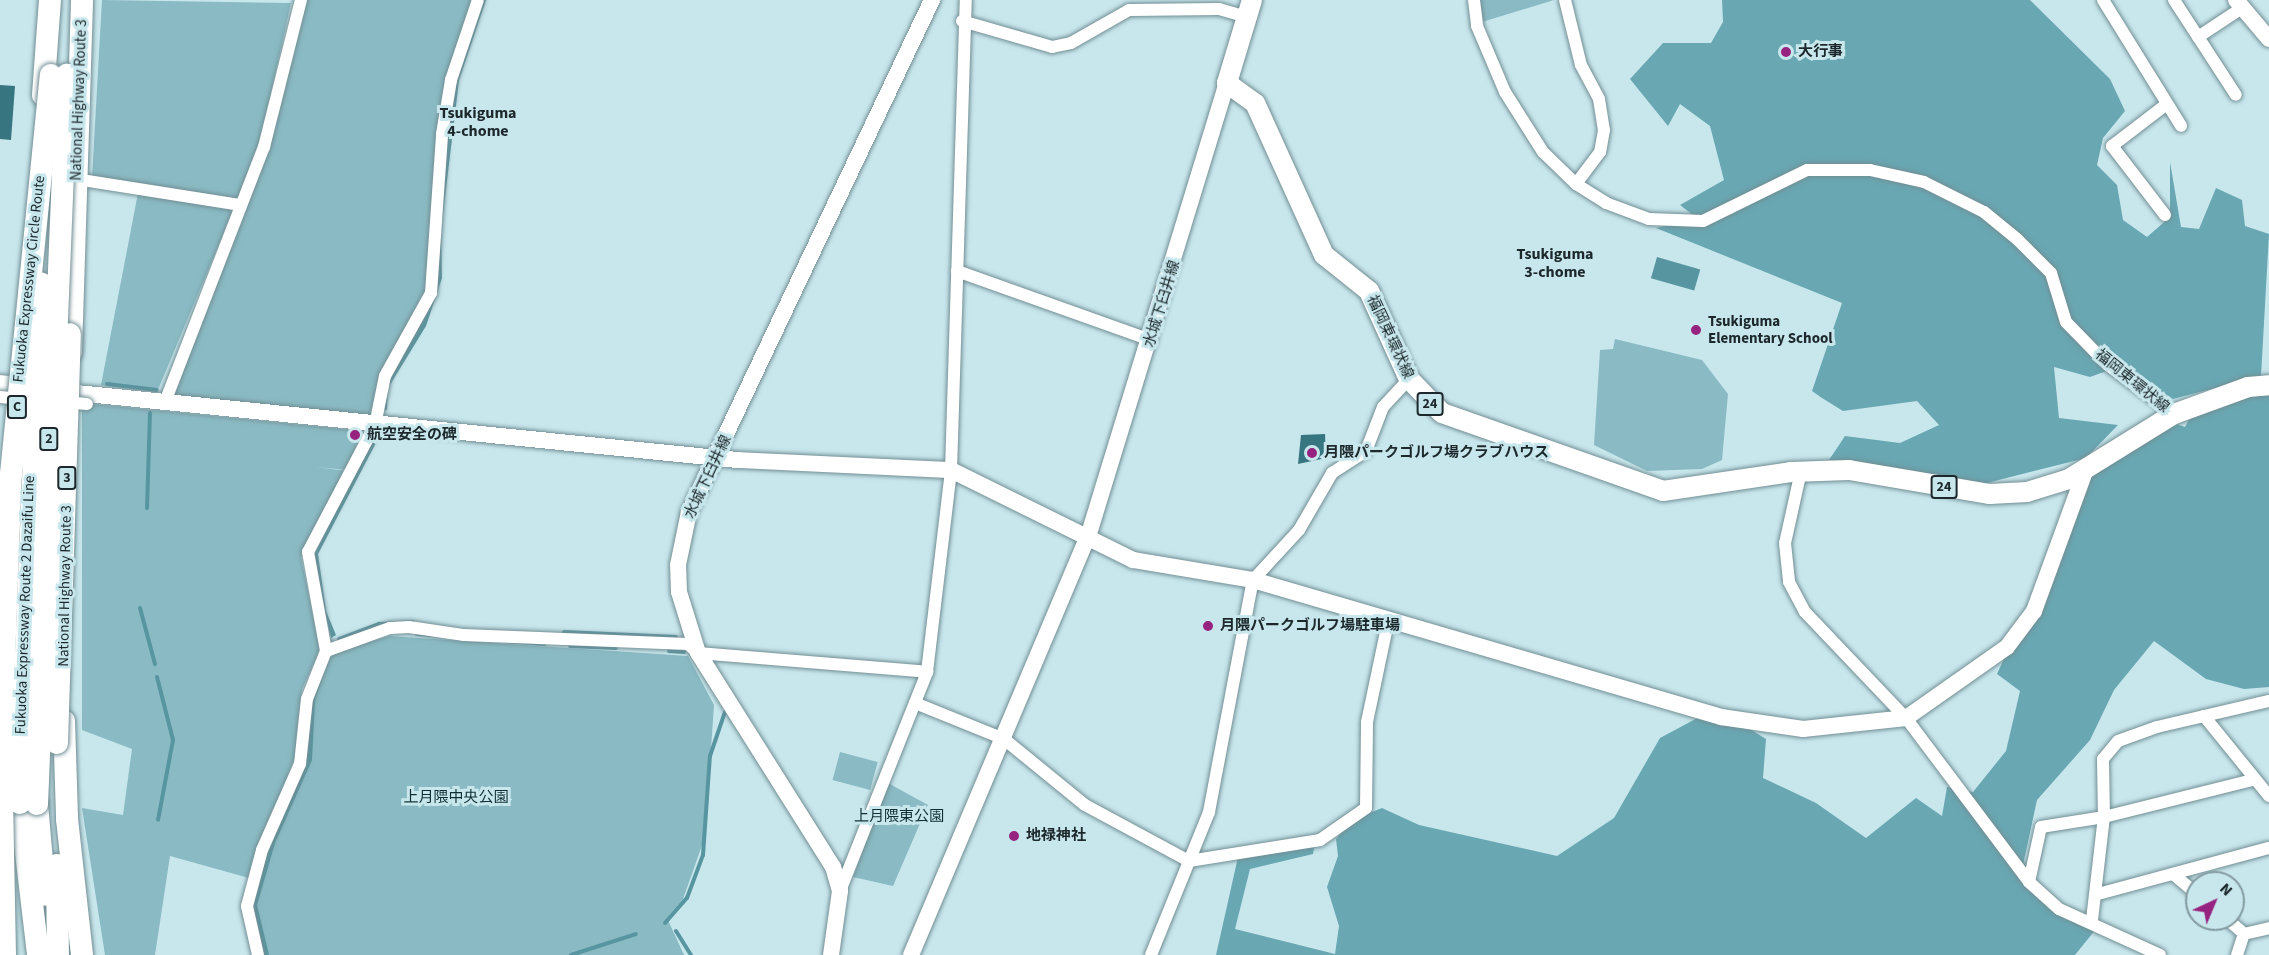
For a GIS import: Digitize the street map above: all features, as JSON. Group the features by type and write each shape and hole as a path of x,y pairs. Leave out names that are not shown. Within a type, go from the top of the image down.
{"highway":[{"path":"0,662 6,388 50,0"},
{"name":"Fukuoka Expressway Circle Route","path":"55,0 71,280 54,801 56,955"},
{"name":"Fukuoka Expressway Circle Route","path":"5,955 1,742 11,486 28,268 71,0"},
{"name":"National Highway Route 3","path":"82,0 76,179 79,398 62,660 67,819 82,955"},
{"name":"Fukuoka Expressway Route 2 Dazaifu Line","path":"38,955 29,803 59,75"},
{"path":"0,780 4,904 14,955"},
{"name":"Fukuoka Expressway Route 2 Dazaifu Line","path":"29,803 56,955"}],"main road":[{"path":"1227,83 1249,9"},
{"name":"福岡東環状線","path":"1227,83 1255,103 1315,239 1335,267 1370,291 1409,379 1442,413 1650,488 1705,489 1801,471"},
{"name":"24","path":"1801,471 1849,470 1990,494 2027,492 2085,472 2174,414 2248,387 2269,386"}],"street":[{"path":"165,402 264,147 298,0"},
{"path":"258,955 247,906 262,850 300,764 307,699 326,651 308,552 375,424 385,376 431,293 442,134 451,80 478,0"},
{"name":"水城下臼井線","path":"840,891 822,847 698,653 679,592 678,565 689,512 932,0"},
{"path":"831,955 840,891 927,672 951,470 962,21 966,0"},
{"name":"福岡東環状線","path":"1474,0 1477,26 1505,92 1543,152 1576,184 1649,219 1703,220 1807,170 1870,170 1924,182 1984,212 2017,239 2051,273 2066,322 2108,365 2174,414"},
{"path":"1565,0 1581,65 1599,99 1604,130 1600,152 1576,184"},
{"path":"2103,0 2181,126"},
{"path":"2174,0 2236,94"},
{"path":"2198,37 2239,4 2269,39"},
{"path":"962,21 1052,47 1071,43 1126,5 1249,9"},
{"name":"水城下臼井線","path":"911,955 1088,537 1151,340 1227,83"},
{"path":"2165,215 2112,146 2167,104"},
{"path":"76,179 240,205"},
{"path":"957,271 1151,340"},
{"path":"1151,955 1209,812 1253,580 1299,530 1332,473 1366,451 1383,407 1409,379"},
{"path":"6,388 79,398 165,402 717,456 881,470 951,470 1088,537 1158,567 1253,580 1388,622 1767,727 1828,729 1906,718 1989,662 2025,629 2085,472"},
{"path":"1801,471 1785,543 1789,582 1805,612 1906,718 2029,882 2059,909 2091,920 2160,955"},
{"path":"915,703 1004,739 1085,805 1189,861 1320,840 1364,812 1367,722 1388,622"},
{"path":"326,651 390,628 409,627 464,635 688,644 698,653 927,672"},
{"path":"2091,920 2098,894 2104,817 2103,759 2118,741 2204,716 2269,701"},
{"path":"2204,716 2252,780 2269,796"},
{"path":"2029,882 2041,827 2104,817 2252,780"},
{"path":"2098,894 2269,848"},
{"path":"2173,874 2185,884"},
{"path":"2244,934 2269,928"},
{"path":"2241,931 2244,934"},
{"path":"2237,955 2244,934"}],"green space":[{"path":"102,0 291,3 259,147 239,196 233,200 92,178"},
{"path":"306,0 475,0 456,52 431,277 373,416 174,397 172,391 269,147"},
{"path":"1479,0 1554,0 1482,22"},
{"path":"138,193 229,207 232,213 157,392 101,385"},
{"path":"1615,339 1702,360 1728,394 1722,460 1702,469 1647,471 1594,445 1600,350 1613,349"},
{"path":"82,403 362,431 347,470 315,467 348,471 301,557 320,650 302,689 295,757 249,878 170,856 155,955 105,955 82,808 123,815 132,749 82,730"},
{"name":"上月隈中央公園","path":"390,636 688,656 714,705 705,837 683,899 667,918 684,955 260,955 250,905 269,841 297,779 308,699 329,652"},
{"path":"840,752 878,762 870,790 832,780"},
{"name":"上月隈東公園","path":"888,783 928,805 893,886 853,877"}],"shaded area":[{"path":"481,0 486,0 459,80 441,231 442,278 426,326 388,388 387,410 381,409 384,387 428,311 454,80"},
{"path":"1722,0 2030,0 2110,79 2125,111 2103,138 2097,165 2117,185 2123,220 2147,237 2170,217 2170,162 2181,227 2199,229 2216,188 2242,200 2245,226 2269,234 2261,376 2173,399 2120,366 2090,377 2054,367 2059,418 2118,425 2086,458 1971,487 1829,460 1845,436 1900,443 1939,425 1917,401 1843,411 1812,391 1842,303 1656,228 1698,219 1680,205 1724,180 1710,126 1680,104 1668,126 1630,79 1663,43 1711,43 1723,22"},
{"path":"1657,257 1700,269 1694,291 1651,278"},
{"path":"2269,388 2269,687 2244,689 2206,679 2154,641 2114,690 2090,740 2037,800 2020,879 2096,929 2075,955 1216,955 1238,857 1315,843 1313,854 1250,869 1235,929 1335,954 1339,926 1327,887 1338,856 1336,839 1352,820 1382,808 1419,825 1557,856 1614,818 1660,738 1716,708 1766,739 1763,778 1816,803 1866,838 1916,798 1942,816 1947,787 1973,792 2006,751 2020,691 1997,674 2098,453 2152,416 2185,427 2200,398"},
{"path":"374,436 379,437 318,554 326,611 336,635 331,638 312,559"},
{"path":"330,654 315,699 312,760 275,843 257,905 269,955 262,955 252,905 267,850 306,759 310,697"}],"building":[{"path":"0,85 15,86 11,140 0,139"},
{"name":"月隈パークゴルフ場クラブハウス","path":"1325,434 1326,458 1298,464 1301,435"}],"waterway":[{"path":"107,384 157,390"},
{"path":"147,508 150,413"},
{"path":"140,608 155,664"},
{"path":"339,639 379,624 413,622"},
{"path":"564,632 676,637"},
{"path":"417,634 545,644"},
{"path":"570,646 616,648"},
{"path":"669,651 684,652"},
{"path":"157,677 173,740 158,820"},
{"path":"665,923 687,898 703,855 710,756 725,712"},
{"path":"676,931 691,955"},
{"path":"571,955 636,934"}],"place":[{"name":"大行事","path":"1786,52"},
{"name":"Tsukiguma Elementary School","path":"1696,330"},
{"name":"航空安全の碑","path":"355,435"},
{"name":"月隈パークゴルフ場クラブハウス","path":"1312,453"},
{"name":"月隈パークゴルフ場駐車場","path":"1208,626"},
{"name":"地禄神社","path":"1014,836"}],"district":[{"name":"Tsukiguma 4-chome","path":"478,122"},
{"name":"Tsukiguma 3-chome","path":"1555,263"}]}
